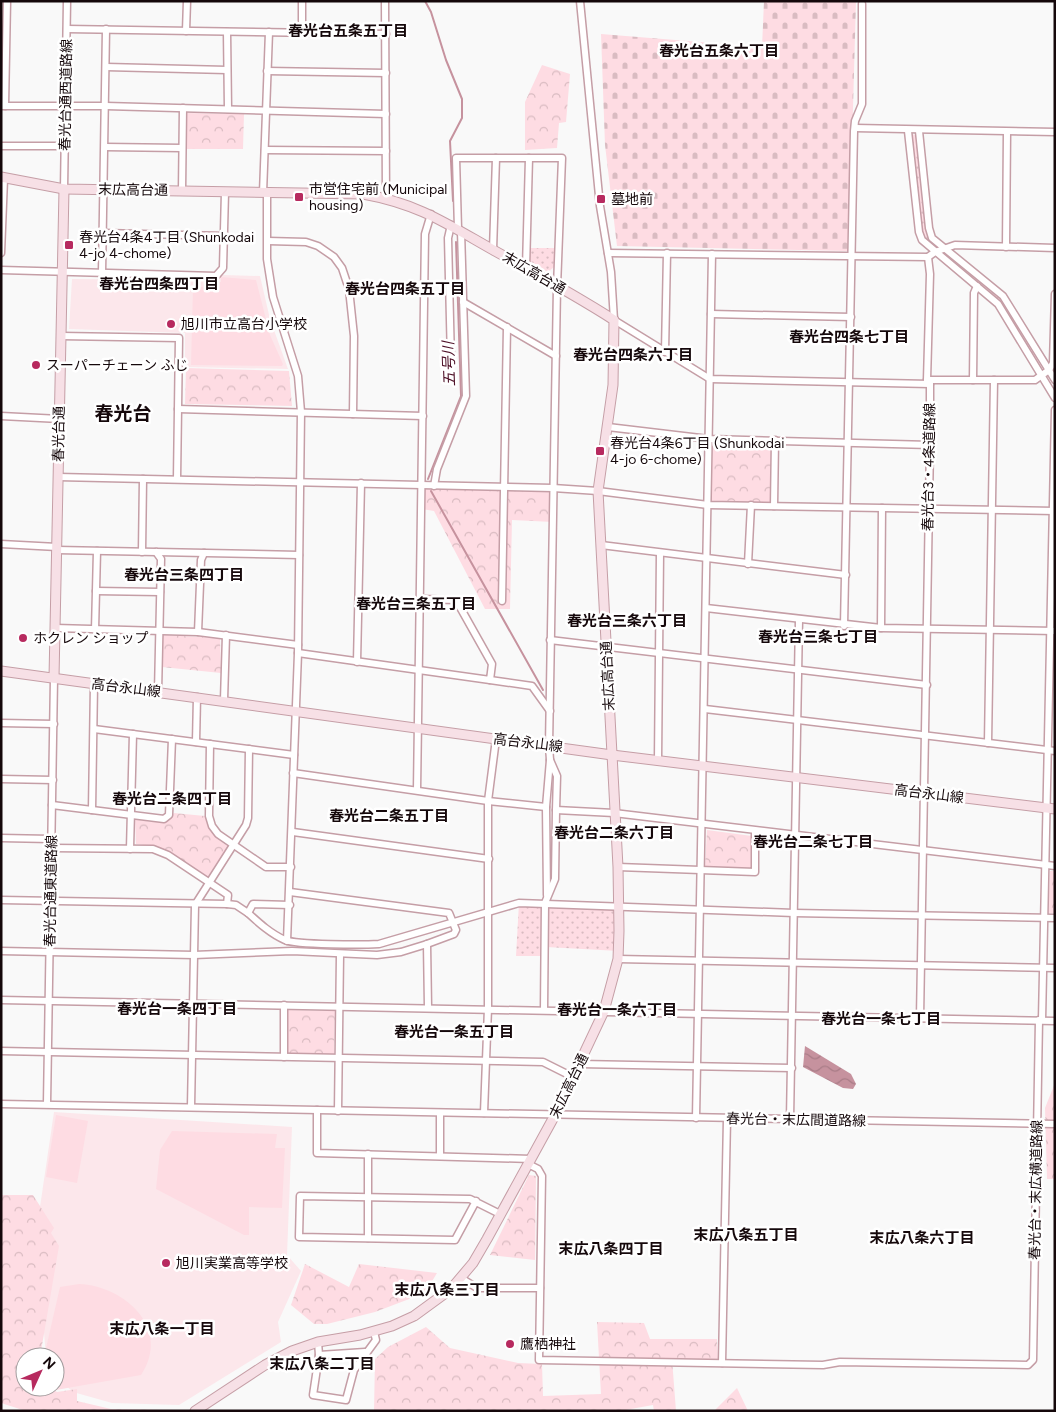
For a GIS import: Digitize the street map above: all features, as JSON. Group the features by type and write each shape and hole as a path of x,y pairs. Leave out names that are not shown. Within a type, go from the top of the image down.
{"street":[{"path":"7,1 3,49 3,106 106,106 386,114"},
{"name":"春光台通西道路線","path":"64,189 67,1"},
{"path":"186,1 186,31"},
{"path":"302,1 302,33"},
{"path":"385,1 386,198"},
{"path":"580,1 597,178 608,253 614,320 710,380"},
{"path":"844,626 854,128 862,104 862,4"},
{"path":"68,30 386,34"},
{"path":"102,273 106,30"},
{"path":"227,32 228,109"},
{"path":"269,32 265,193 268,241 267,259 273,297 298,376 301,412 298,653 293,773 293,832 287,942"},
{"path":"106,67 227,70"},
{"path":"267,71 386,73"},
{"path":"182,191 183,108"},
{"path":"854,128 908,131 1055,132"},
{"path":"908,131 919,232 922,240 977,286 1002,310 1055,398"},
{"path":"919,131 929,228 932,238 1003,296 1055,380"},
{"path":"1006,247 1007,132"},
{"path":"1,146 65,146"},
{"path":"105,147 182,148"},
{"path":"266,150 386,151"},
{"path":"434,486 437,469 466,396 463,302 457,228 456,158 562,158 557,286 550,640 550,760 546,808 547,895 544,1010"},
{"path":"493,250 496,158"},
{"path":"526,268 529,158"},
{"path":"1,253 2,178"},
{"name":"末広高台通","path":"2,178 64,189 363,194 386,198 411,205 431,214 614,320 613,385 598,491 619,907 618,959 604,1011 555,1115 473,1263 442,1298 414,1316 374,1332 318,1342 292,1351 265,1365 195,1411"},
{"name":"春光台通","path":"54,678 64,189"},
{"path":"1,270 216,276 223,268 225,192"},
{"path":"416,790 425,234 431,214"},
{"path":"451,361 448,238 457,228"},
{"path":"103,233 224,236"},
{"path":"268,241 306,242 318,246 334,258 342,268 349,289 354,336 353,414"},
{"path":"608,253 928,257 935,252 955,245 1055,248"},
{"path":"665,352 667,253"},
{"path":"696,1118 712,254"},
{"path":"928,257 930,274 929,382 1035,380 1049,370 1054,363 1055,294"},
{"path":"973,380 974,293 977,286"},
{"path":"463,302 556,356"},
{"path":"711,314 851,317"},
{"path":"502,601 507,327"},
{"path":"61,336 179,338 176,479"},
{"name":"春光台3・4条道路線","path":"710,380 929,382 927,685 924,735 920,1018"},
{"path":"988,743 994,380"},
{"path":"178,409 423,416"},
{"name":"春光台・末広横道路線","path":"722,1364 823,1365 840,1362 1028,1364 1033,1360 1044,866 1050,809 1047,750 1052,631 1055,410"},
{"path":"1,416 60,418"},
{"path":"608,426 709,439 930,445"},
{"path":"774,506 775,440"},
{"path":"58,477 553,488 598,491 708,505 1053,511"},
{"path":"142,552 143,479"},
{"path":"357,662 361,483"},
{"path":"748,564 750,506"},
{"path":"881,628 882,508"},
{"path":"1,544 97,552 299,555"},
{"path":"601,545 846,575"},
{"path":"95,630 97,552"},
{"path":"156,552 161,559 158,692"},
{"path":"198,632 201,560 204,553"},
{"path":"658,760 660,553"},
{"path":"96,591 160,592"},
{"path":"420,599 456,600 492,664 490,680"},
{"path":"706,608 844,626 1052,631"},
{"path":"790,1119 799,620"},
{"path":"55,628 198,632 298,644"},
{"path":"224,700 226,635"},
{"path":"550,640 927,685"},
{"path":"298,653 532,686 550,711"},
{"name":"高台永山線","path":"1,671 224,700 612,755 1050,809"},
{"name":"春光台通東道路線","path":"47,1104 54,678"},
{"path":"92,810 94,684"},
{"path":"196,742 197,697"},
{"path":"705,708 1055,751"},
{"path":"1,723 54,724"},
{"path":"94,729 294,754"},
{"path":"130,849 133,734"},
{"path":"52,805 164,819 169,815 172,739"},
{"path":"484,1113 488,1008 490,859 488,801 496,739"},
{"path":"210,744 209,816 212,826 218,834 233,846 266,867 291,867"},
{"path":"191,1108 195,904 233,846 248,818 250,749"},
{"path":"547,895 555,879 557,776 550,760"},
{"path":"293,773 546,808"},
{"path":"1,779 53,780"},
{"path":"556,810 614,813 922,852 1055,866"},
{"path":"618,867 754,872 755,831"},
{"path":"293,832 490,859"},
{"path":"1,838 51,839"},
{"path":"52,848 153,849 168,855 228,895 227,904"},
{"path":"1,951 194,955 292,951 340,955 385,954 428,944 454,934 456,930 454,921 449,914 290,892"},
{"path":"1,900 236,905 272,933 287,942 379,944 519,903 794,913 1055,918"},
{"path":"248,913 253,904 290,905"},
{"path":"428,944 428,1007"},
{"path":"338,1110 340,955"},
{"path":"618,959 1055,968"},
{"path":"1,1000 1055,1020"},
{"path":"284,1005 284,1057"},
{"path":"1,1051 543,1062 573,1077"},
{"path":"580,1064 792,1068"},
{"name":"春光台・末広間道路線","path":"1,1104 1055,1124"},
{"path":"317,1110 317,1154 440,1156 530,1161 538,1170 542,1176 539,1360 722,1364 727,1119"},
{"path":"440,1113 440,1156"},
{"path":"368,1154 368,1238"},
{"path":"476,1201 455,1240 299,1237 300,1196 470,1198 476,1201 500,1214"},
{"path":"461,1278 477,1288 540,1288"},
{"path":"318,1342 319,1356 314,1395 346,1400 354,1370 365,1352 376,1340 374,1332"},
{"path":"319,1356 365,1352"}],"shaded area":[{"name":"旭川市立高台小学校","path":"223,275 260,276 270,319 288,369 185,367 185,333 69,329 72,279 215,280"},
{"name":"旭川実業高等学校","path":"54,1112 292,1127 287,1255 301,1271 278,1322 281,1342 179,1405 112,1403 73,1392 65,1385 65,1347 45,1347 36,1234"}],"green space":[{"path":"764,1 856,1 849,251 617,246 605,145 601,34 762,47"},
{"path":"542,65 570,74 566,122 559,123 557,148 525,150 525,102"},
{"path":"186,113 244,114 243,149 186,149"},
{"path":"912,134 917,136 926,231 936,246 935,248 922,233"},
{"path":"530,248 554,248 554,267 548,272 529,262"},
{"path":"949,254 1003,298 1042,368 1040,369 999,301 947,258 946,256"},
{"path":"221,277 256,280 270,335 283,364 282,366 191,365 193,287 203,287 204,282 221,282"},
{"path":"186,368 289,371 292,406 185,404"},
{"path":"709,439 775,440 774,506 708,505"},
{"path":"421,485 553,488 553,522 512,520 510,609 485,609 434,511 422,509"},
{"path":"163,635 220,638 221,673 162,667"},
{"path":"174,813 205,816 213,834 228,846 207,878 159,847 136,844 135,819 161,822"},
{"path":"707,830 752,836 751,869 705,867"},
{"path":"1050,871 1055,871 1055,913 1048,913"},
{"path":"519,903 619,907 619,951 546,947 546,956 516,956"},
{"path":"288,1010 335,1011 334,1055 287,1054"},
{"path":"1055,1083 1055,1179 1047,1179 1045,1108"},
{"path":"56,1115 88,1121 77,1183 46,1177"},
{"path":"172,1131 277,1134 275,1148 285,1148 282,1208 249,1207 249,1235 244,1235 156,1189 160,1150"},
{"path":"529,1175 536,1176 535,1260 490,1255"},
{"path":"1,1195 33,1195 54,1228 51,1233 59,1246 42,1347 15,1347 15,1397 65,1397 65,1391 77,1389 77,1401 111,1409 174,1409 26,1411 1,1403"},
{"path":"305,1264 349,1287 359,1264 437,1273 425,1293 375,1312 327,1324 314,1324 291,1305"},
{"path":"79,1284 96,1287 112,1293 127,1302 139,1313 147,1327 151,1342 149,1358 141,1375 65,1388 65,1347 46,1347 60,1287"},
{"path":"597,1322 644,1323 650,1339 717,1339 718,1360 672,1359 676,1411 654,1411 653,1405 620,1411 374,1411 375,1359 388,1347 426,1327 450,1348 518,1363 542,1364 543,1396 601,1394"},
{"path":"737,1388 748,1411 714,1411"}],"water":[{"path":"805,1046 851,1074 856,1084 853,1089 843,1088 803,1067"}],"waterway":[{"name":"五号川","path":"425,1 431,12 446,60 462,99 462,118 450,141 453,201"},
{"name":"五号川","path":"428,479 461,396 456,242"},
{"name":"五号川","path":"431,491 543,690"}],"place":[{"name":"市営住宅前 (Municipal housing)","path":"299,197"},
{"name":"墓地前","path":"601,199"},
{"name":"春光台4条4丁目 (Shunkodai 4-jo 4-chome)","path":"69,245"},
{"name":"旭川市立高台小学校","path":"171,324"},
{"name":"スーパーチェーン ふじ","path":"36,365"},
{"name":"春光台4条6丁目 (Shunkodai 4-jo 6-chome)","path":"600,451"},
{"name":"ホクレン ショップ","path":"23,638"},
{"name":"旭川実業高等学校","path":"166,1263"},
{"name":"鷹栖神社","path":"510,1344"}],"district":[{"name":"春光台五条五丁目","path":"348,31"},
{"name":"春光台五条六丁目","path":"719,51"},
{"name":"春光台四条四丁目","path":"159,284"},
{"name":"春光台四条五丁目","path":"405,289"},
{"name":"春光台四条七丁目","path":"849,337"},
{"name":"春光台四条六丁目","path":"633,355"},
{"name":"春光台","path":"123,413"},
{"name":"春光台三条四丁目","path":"184,575"},
{"name":"春光台三条五丁目","path":"416,604"},
{"name":"春光台三条六丁目","path":"627,621"},
{"name":"春光台三条七丁目","path":"818,637"},
{"name":"春光台二条四丁目","path":"172,799"},
{"name":"春光台二条五丁目","path":"389,816"},
{"name":"春光台二条六丁目","path":"614,833"},
{"name":"春光台二条七丁目","path":"813,842"},
{"name":"春光台一条四丁目","path":"177,1009"},
{"name":"春光台一条六丁目","path":"617,1010"},
{"name":"春光台一条七丁目","path":"881,1019"},
{"name":"春光台一条五丁目","path":"454,1032"},
{"name":"末広八条五丁目","path":"746,1235"},
{"name":"末広八条六丁目","path":"922,1238"},
{"name":"末広八条四丁目","path":"611,1249"},
{"name":"末広八条三丁目","path":"447,1290"},
{"name":"末広八条一丁目","path":"162,1329"},
{"name":"末広八条二丁目","path":"322,1364"}]}
